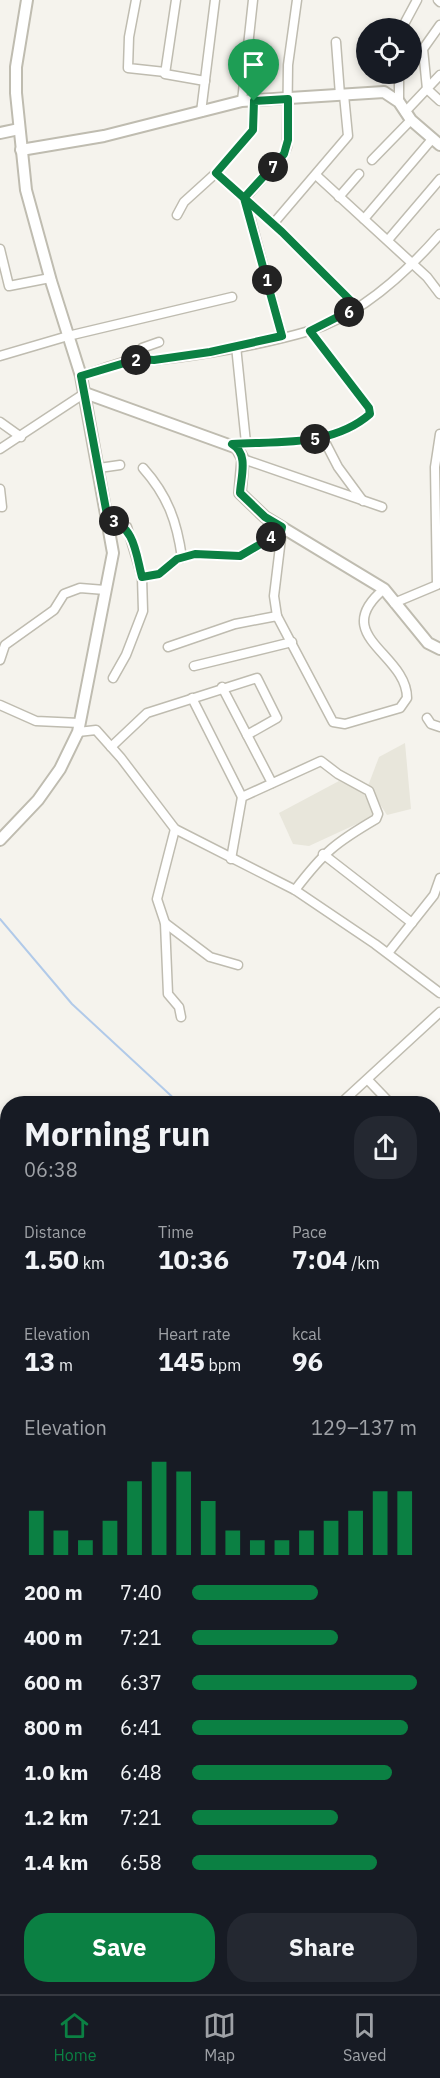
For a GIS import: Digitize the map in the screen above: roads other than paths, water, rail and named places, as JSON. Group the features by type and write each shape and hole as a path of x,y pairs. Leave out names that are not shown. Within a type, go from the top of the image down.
{"street":[{"path":"0,840 38,800 60,769 78,728 113,553 81,376 50,278 26,190 19,129 16,67 27,0"},
{"path":"136,0 129,38 128,68 165,72"},
{"path":"176,0 166,76 205,81"},
{"path":"201,112 215,0"},
{"path":"242,101 253,0"},
{"path":"244,198 284,154 288,140 288,65 297,0"},
{"path":"407,18 417,0"},
{"path":"440,25 423,49 426,89 440,101"},
{"path":"273,224 317,176 348,135 336,42"},
{"path":"372,160 408,116 426,89 440,75"},
{"path":"399,84 399,102"},
{"path":"21,150 104,136 242,101 384,92 399,102 408,116 436,142 364,219"},
{"path":"177,215 183,202 216,173 253,130 254,101"},
{"path":"0,133 19,129"},
{"path":"216,173 273,224 357,307"},
{"path":"339,197 359,174"},
{"path":"317,176 414,264 440,294"},
{"path":"388,240 440,180"},
{"path":"244,198 282,336"},
{"path":"81,376 138,359 154,360 310,331 357,307 414,264 440,234"},
{"path":"0,249 9,286 50,278"},
{"path":"0,356 68,336 232,297"},
{"path":"232,444 323,438 340,432 368,416 370,411 310,331"},
{"path":"138,359 142,348 159,342"},
{"path":"236,346 246,443"},
{"path":"0,449 85,393"},
{"path":"85,393 232,444 243,459 240,493 282,530 384,589 428,643 440,649"},
{"path":"0,422 21,437"},
{"path":"394,603 437,585 435,467 440,434"},
{"path":"323,438 338,467 363,502"},
{"path":"243,459 382,507"},
{"path":"99,468 120,465"},
{"path":"143,468 163,493 177,522 182,558"},
{"path":"0,489 2,507"},
{"path":"108,520 122,524 129,531 142,577 143,611 126,655 113,678"},
{"path":"282,530 274,596 277,616 336,724 400,708 407,698 403,680 372,642 364,620 367,605 384,589"},
{"path":"142,577 159,574 182,558 195,554 240,556 282,530"},
{"path":"0,660 5,645 54,610 64,594 80,588 105,590"},
{"path":"168,647 235,624 277,616"},
{"path":"194,666 292,642"},
{"path":"111,747 147,713 222,687 258,679 277,718 247,735"},
{"path":"222,687 272,783"},
{"path":"192,698 242,797 231,859"},
{"path":"0,705 36,721 96,730 174,829 295,890 388,953 440,993"},
{"path":"426,718 431,724 440,727"},
{"path":"242,797 321,761 338,774 369,791 378,811 376,819 336,843 323,854 295,890"},
{"path":"174,829 158,888 159,908 165,923 168,994 179,1007 181,1017"},
{"path":"323,854 412,923"},
{"path":"388,953 434,895 440,878"},
{"path":"165,923 210,957 238,965"},
{"path":"349,1096 440,1012"},
{"path":"368,1080 383,1096"}],"waterway":[{"path":"0,919 72,1004 171,1096"}]}
